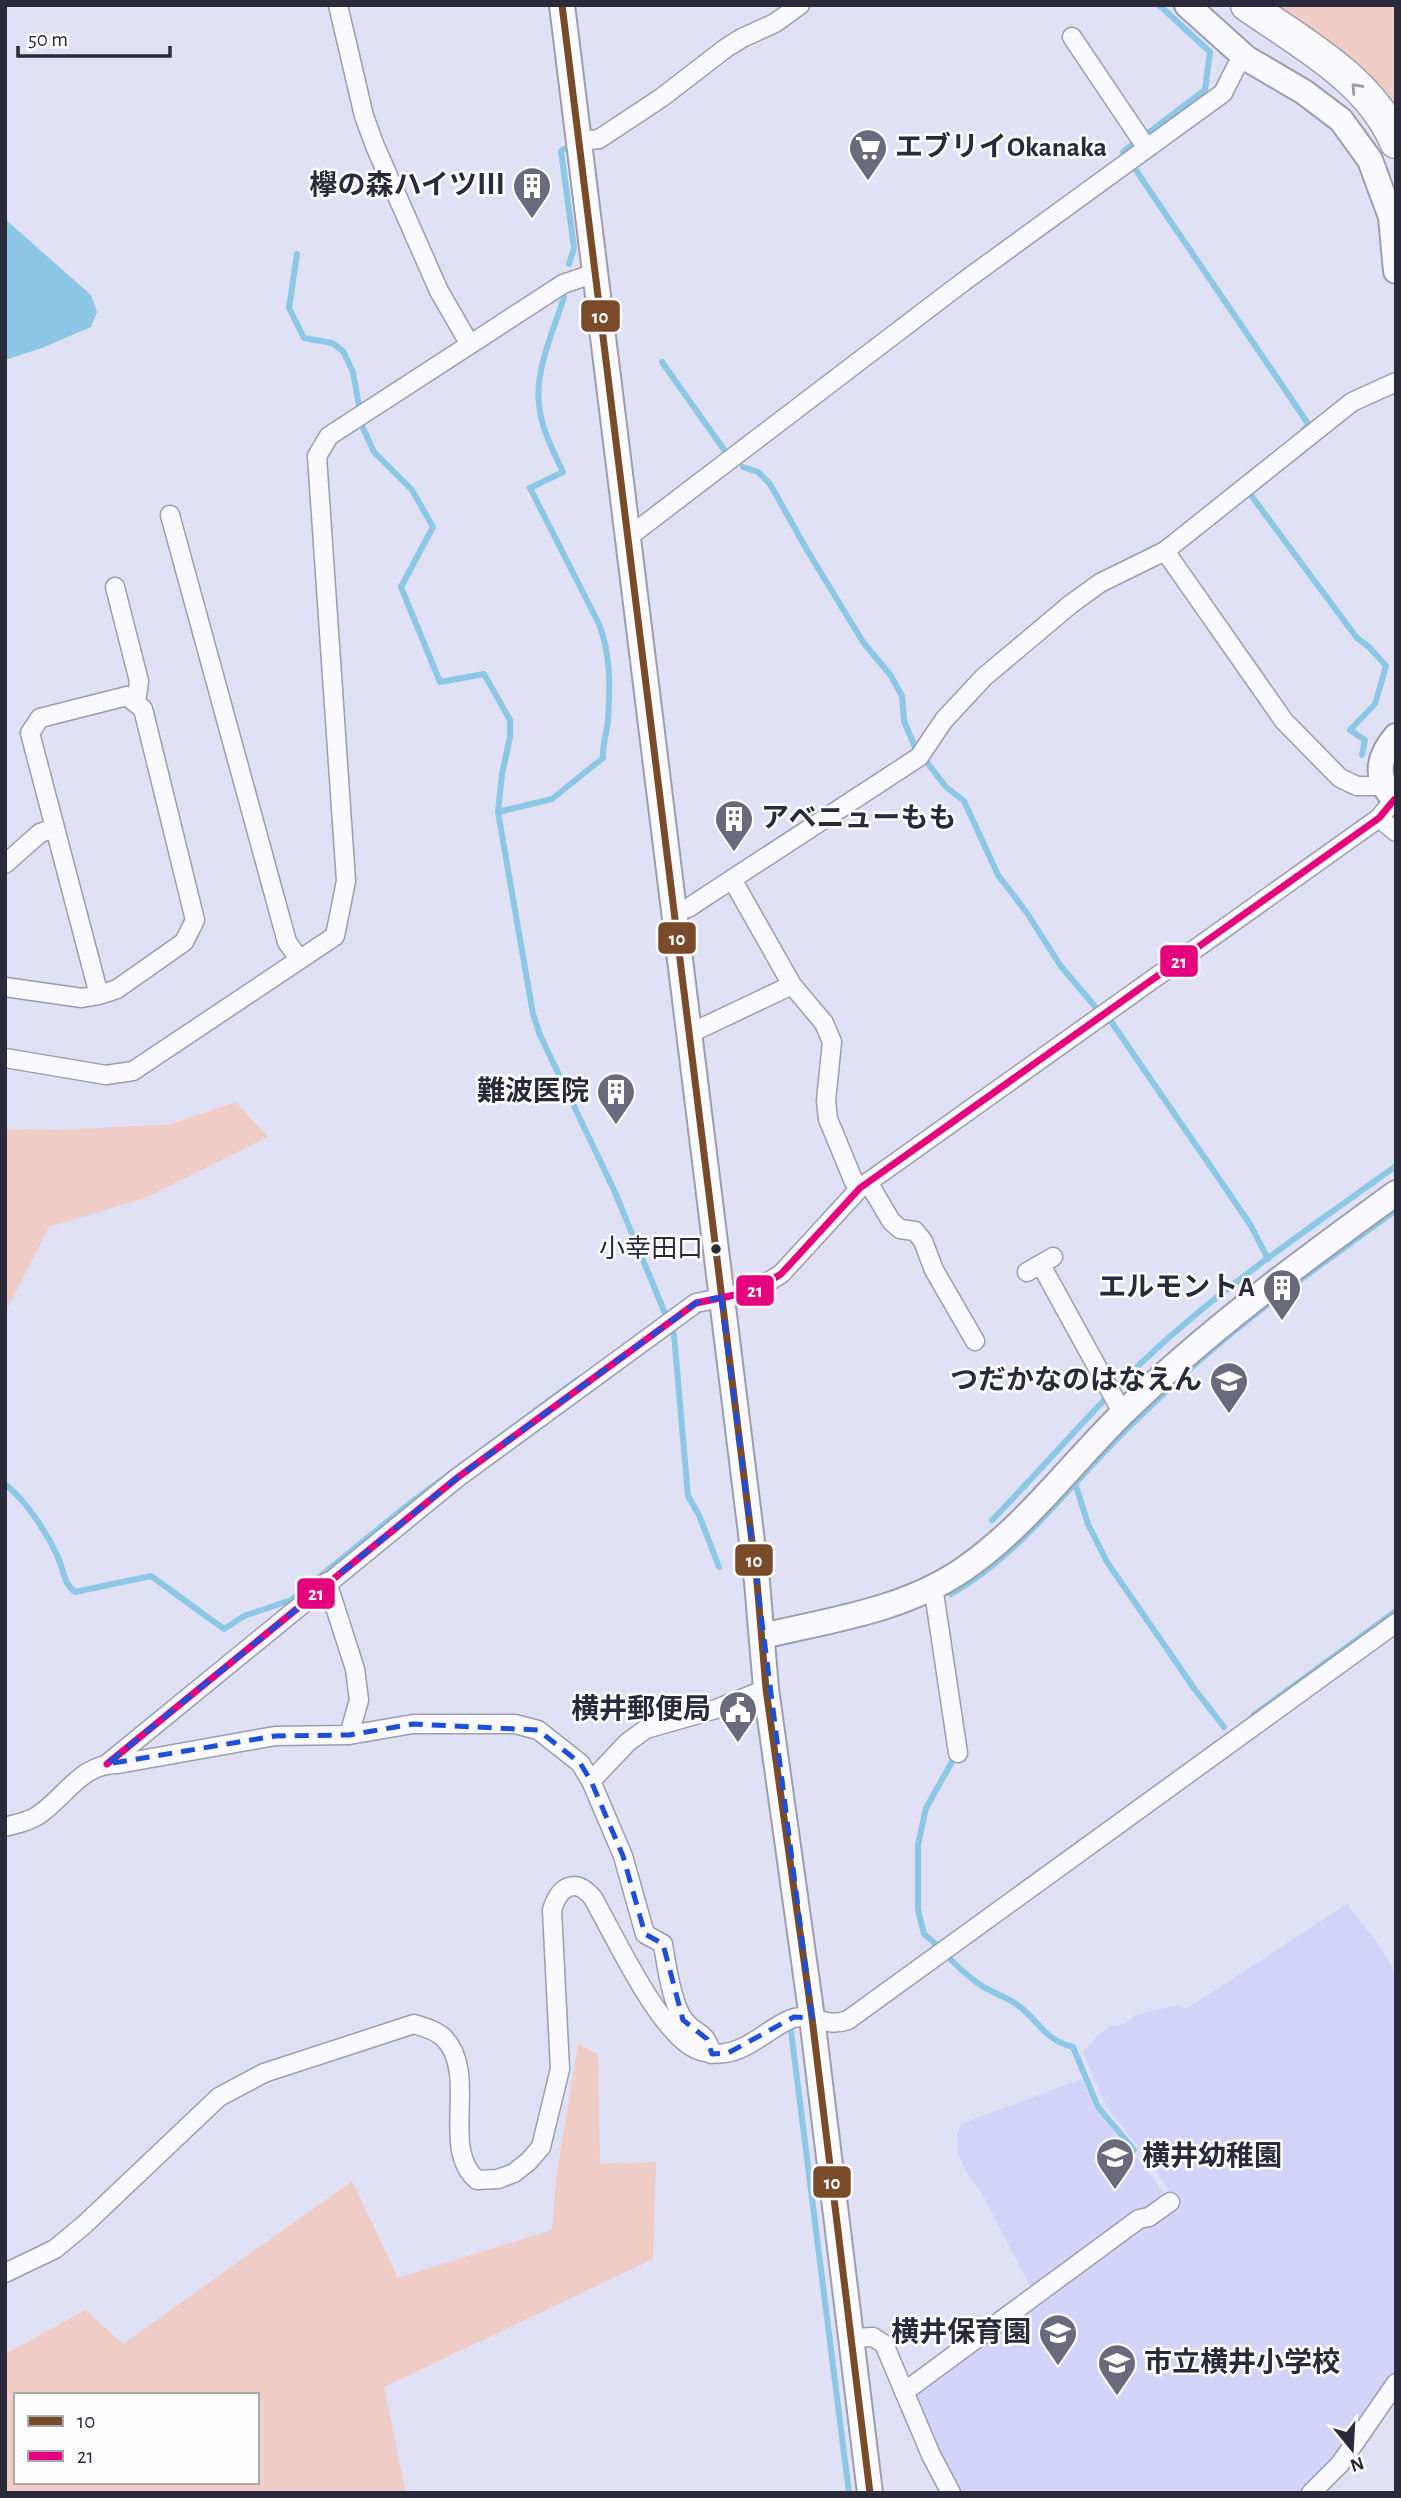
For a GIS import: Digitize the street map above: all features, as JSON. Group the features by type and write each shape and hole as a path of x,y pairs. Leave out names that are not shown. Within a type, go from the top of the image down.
{"highway":[{"path":"1247,5 1339,69 1388,122 1396,142"}],"street":[{"path":"338,5 364,116 375,146 439,291 469,343"},
{"path":"562,5 763,1636 766,1689 812,2018 870,2493"},
{"path":"579,141 599,139 660,98 726,48 775,23 800,5"},
{"path":"1187,5 1247,58 1304,92 1341,120 1370,160 1391,217 1396,271"},
{"path":"1072,37 1142,141"},
{"path":"627,538 963,282 1142,141 1223,93 1236,67 1247,58"},
{"path":"5,1058 106,1074 133,1071 335,936 346,881 317,456 329,436 361,414 563,284 595,273"},
{"path":"675,911 688,908 921,755 944,720 984,677 1043,626 1100,583 1165,551 1352,402 1396,382"},
{"path":"170,515 287,942 299,960"},
{"path":"1165,551 1284,721 1340,778 1388,801"},
{"path":"115,587 139,681 136,703"},
{"path":"5,987 82,998 99,995 117,989 184,942 195,920 143,709 127,696 40,718 30,733 99,995"},
{"path":"1396,736 1383,751 1381,770 1396,832"},
{"path":"107,1764 457,1478 696,1303 754,1291 781,1274 860,1184 1100,1015 1388,801"},
{"path":"5,864 40,833 55,828"},
{"path":"732,879 792,985 824,1023 832,1042 828,1119 860,1184 891,1221 900,1229 915,1231 923,1241 934,1270 975,1341"},
{"path":"689,1031 697,1030 792,985"},
{"path":"763,1636 841,1618 917,1595 963,1570 1011,1532 1115,1399 1192,1349 1270,1286 1396,1193"},
{"path":"1040,1265 1115,1399"},
{"path":"327,1582 355,1669 359,1700 349,1735"},
{"path":"933,1587 958,1753"},
{"path":"5,2273 55,2249 219,2098 264,2073 385,2031 414,2024 431,2029 443,2037 453,2050 459,2070 462,2156 466,2171 477,2180 498,2179 514,2172 529,2161 541,2147 560,2069 552,1910 556,1894 565,1888 577,1886 587,1890 649,1996 669,2025 690,2046 712,2054 728,2053 794,2017 812,2018 835,2025 848,2020 1396,1623"},
{"path":"591,1782 628,1742 646,1729 716,1709 766,1689"},
{"path":"5,1827 36,1817 92,1768 107,1764 275,1736 349,1735 412,1724 515,1724 538,1730 580,1763 591,1782 623,1856 645,1934 663,1944 669,1981 683,2020 707,2039 712,2054"},
{"path":"904,2392 1139,2219 1149,2217 1170,2202"},
{"path":"850,2338 873,2337 884,2344 931,2455 951,2493"},
{"path":"1311,2493 1340,2464 1396,2383"}],"highlighted area":[{"path":"721,1297 812,2018 794,2017 728,2053 712,2054 707,2039 683,2020 663,1944 645,1934 623,1856 591,1781 580,1763 538,1730 413,1724 349,1735 275,1736 107,1764 457,1478 696,1303"}],"shaded area":[{"path":"1261,5 1396,5 1396,121"},
{"path":"5,219 91,295 97,312 91,327 5,360"},
{"path":"236,1102 268,1137 145,1198 49,1227 5,1313 5,1129 61,1130 171,1124"},
{"path":"1347,1904 1378,1944 1396,1978 1396,2371 1365,2420 1335,2461 1300,2493 955,2493 912,2398 1144,2224 1154,2224 1181,2207 1107,2108 1083,2052 1099,2034 1110,2027 1126,2023 1135,2015 1178,2005 1186,2009"},
{"path":"578,2044 598,2054 600,2164 656,2162 653,2259 384,2387 406,2493 5,2493 5,2354 86,2310 123,2344 352,2181 398,2278 552,2230 557,2172"},
{"path":"1082,2079 1094,2108 1142,2162 1164,2194 1032,2290 981,2192 966,2172 958,2153 957,2135 961,2124"}],"waterway":[{"path":"1123,152 1205,90 1210,52 1159,5"},
{"path":"564,149 561,151 574,248 569,264"},
{"path":"1135,169 1309,425 1303,430"},
{"path":"297,254 289,308 304,338 332,343 343,351 353,372 363,428 374,452 412,490 433,527 401,587 440,682 484,674 510,720 510,737 498,812 533,1014 540,1035 614,1190 674,1335 688,1496 699,1515 719,1567"},
{"path":"498,812 552,799 603,758 609,695 606,647 599,624 530,488 563,472 542,422 539,391 543,363 564,297"},
{"path":"662,362 725,451"},
{"path":"743,467 758,472 770,484 863,642 891,676 902,696 904,721 915,747 946,787 964,801 998,875 1027,913 1060,965 1097,1009 1110,1020 1250,1224 1268,1259"},
{"path":"1247,490 1357,638 1386,666 1375,704 1350,730 1365,740 1362,755"},
{"path":"992,1520 1103,1401 1174,1333 1255,1268 1396,1166"},
{"path":"951,1594 977,1577 1024,1537 1110,1446 1198,1362 1270,1303 1396,1210"},
{"path":"5,1484 21,1499 42,1527 58,1557 66,1581 75,1592 151,1576 224,1629 244,1616 291,1600 409,1504 577,1380"},
{"path":"1075,1483 1088,1524 1107,1562 1224,1727"},
{"path":"1254,1715 1396,1611"},
{"path":"937,1945 924,1934 918,1910 918,1845 926,1808 953,1760"},
{"path":"950,1959 979,1984 1022,2008 1054,2039 1073,2047 1098,2107 1134,2150"},
{"path":"791,2031 849,2493"}],"transit line":[{"name":"10","path":"562,5 757,1582 766,1689 812,2018 870,2493"},
{"name":"21","path":"107,1764 457,1478 696,1303 754,1291 781,1274 860,1188 1379,818 1394,800"}],"place":[{"name":"エブリイOkanaka","path":"868,182"},
{"name":"欅の森ハイツⅢ","path":"532,220"},
{"name":"アベニューもも","path":"734,853"},
{"name":"難波医院","path":"616,1126"},
{"name":"小幸田口","path":"716,1249"},
{"name":"エルモントA","path":"1282,1322"},
{"name":"つだかなのはなえん","path":"1229,1415"},
{"name":"横井郵便局","path":"738,1744"},
{"name":"横井幼稚園","path":"1115,2191"},
{"name":"横井保育園","path":"1058,2367"},
{"name":"市立横井小学校","path":"1117,2397"}]}
